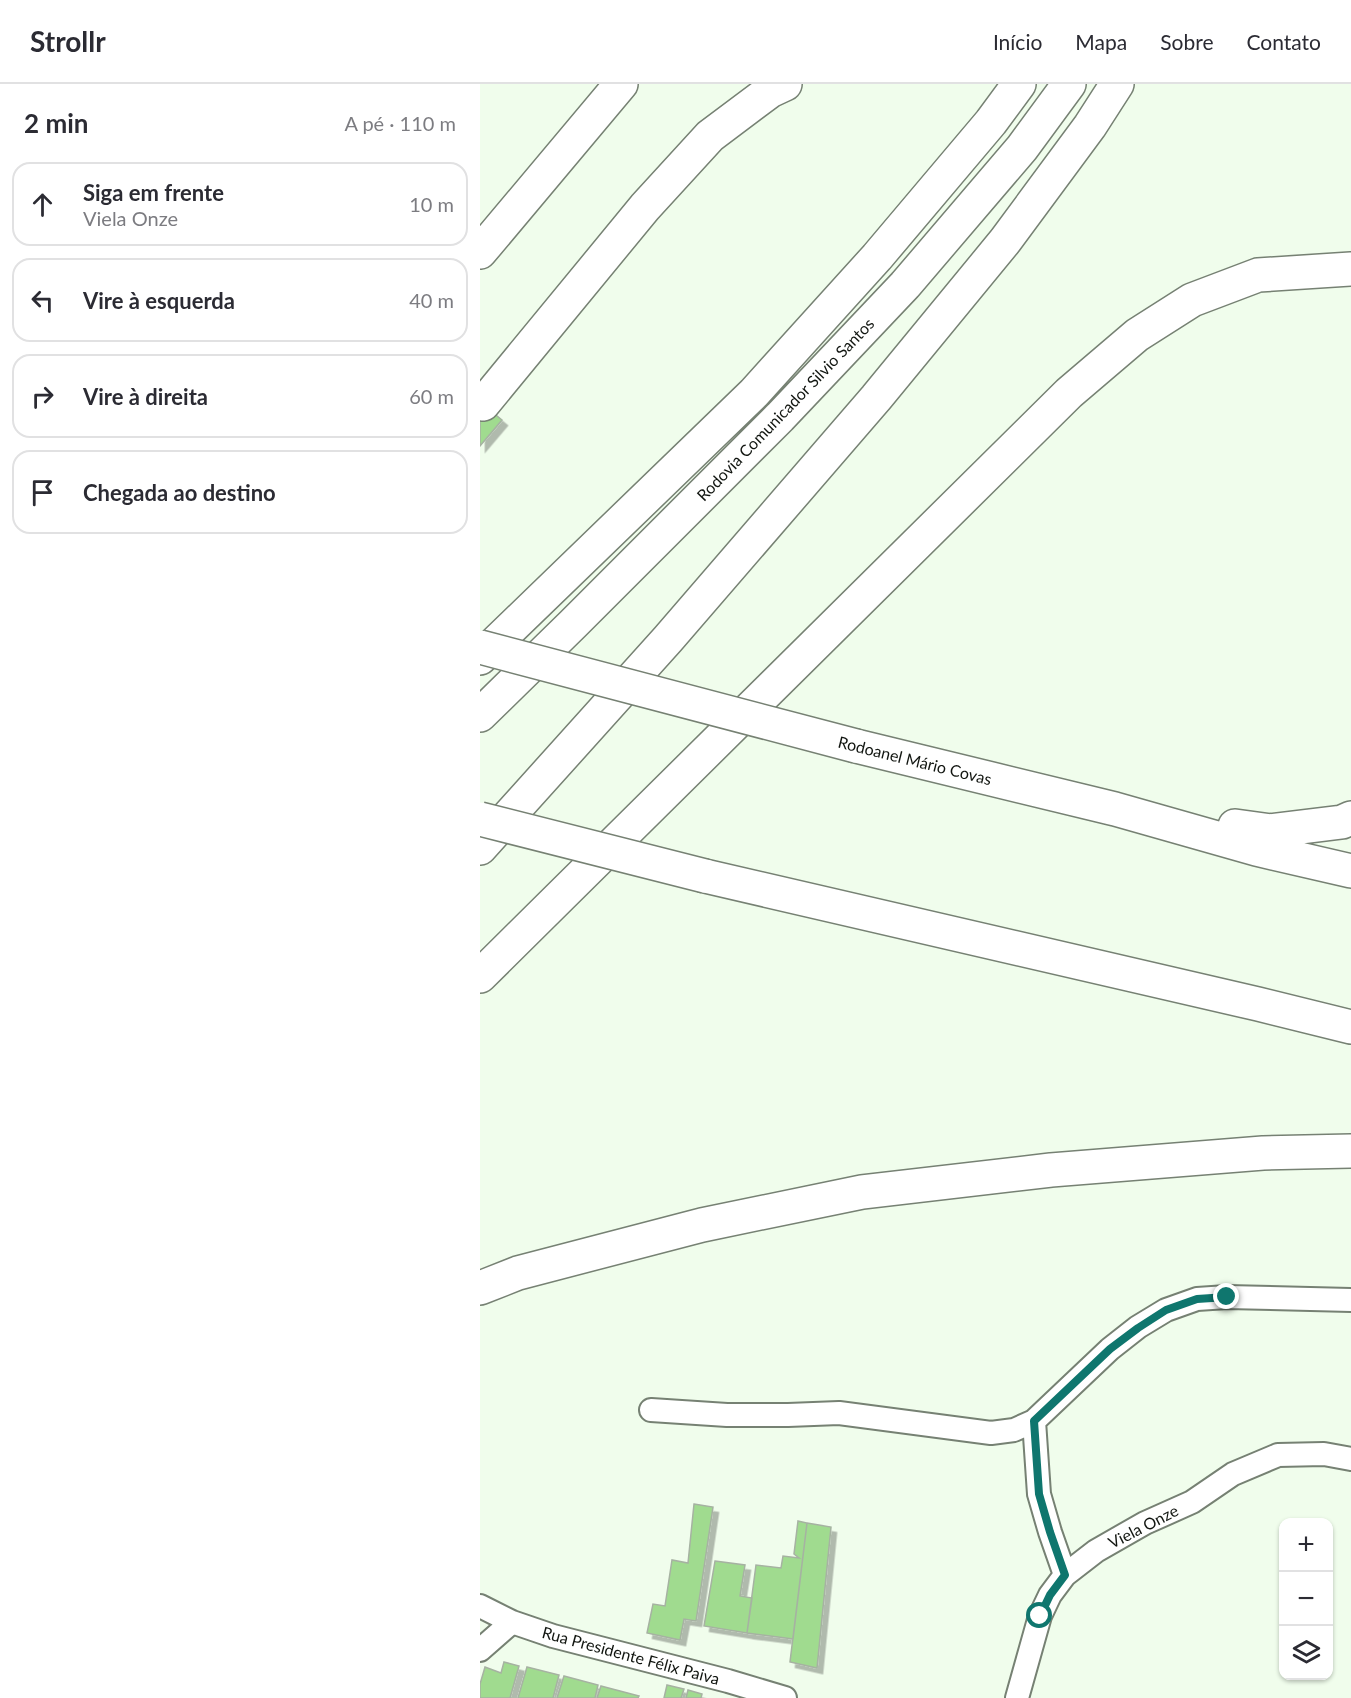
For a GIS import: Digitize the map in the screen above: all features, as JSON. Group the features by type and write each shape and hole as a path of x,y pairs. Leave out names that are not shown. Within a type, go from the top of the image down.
{"highway":[{"path":"480,252 621,84"},
{"path":"483,405 645,207 710,136 770,91 785,84"},
{"name":"Rodovia Comunicador Silvio Santos","path":"480,658 754,393 877,257 991,122 1019,84"},
{"name":"Rodovia Comunicador Silvio Santos","path":"480,715 771,426 905,285 1022,148 1069,84"},
{"path":"480,848 669,639 876,398 1005,241 1090,126 1117,84"},
{"path":"480,976 1069,393 1137,335 1192,300 1258,275 1351,269"},
{"name":"Rodoanel Mário Covas","path":"480,647 856,746 1115,809 1256,849 1351,871"},
{"path":"1115,809 1270,831 1342,822 1351,818"},
{"path":"480,819 705,876 1351,1027"},
{"path":"480,1288 518,1273 702,1224 862,1192 1051,1170 1263,1153 1351,1151"}],"street":[{"path":"651,1410 727,1415 839,1413 991,1433 1014,1430 1034,1421 1110,1349 1166,1310 1197,1299 1227,1297 1351,1300"},
{"path":"1034,1421 1039,1494 1065,1575"},
{"name":"Viela Onze","path":"1017,1698 1040,1616 1050,1595 1065,1575 1096,1551 1192,1502 1233,1474 1278,1455 1324,1454 1351,1459"},
{"name":"Rua Presidente Félix Paiva","path":"480,1606 512,1622 553,1636 785,1698"},
{"path":"480,1650 512,1622"}],"building":[{"path":"480,402 502,420 480,446"},
{"path":"694,1504 713,1507 696,1621 684,1619 680,1640 647,1633 653,1604 665,1606 672,1560 688,1563"},
{"path":"798,1521 807,1523 793,1639 747,1633 756,1565 781,1568 783,1556 799,1558 794,1554"},
{"path":"807,1523 831,1527 817,1668 790,1662"},
{"path":"715,1561 745,1565 740,1596 752,1598 747,1633 704,1626"},
{"path":"504,1662 519,1666 510,1698 480,1698 480,1684 485,1667 501,1673"},
{"path":"527,1667 559,1675 553,1698 518,1698"},
{"path":"564,1676 598,1685 595,1698 557,1698"},
{"path":"667,1685 684,1689 681,1698 664,1698"},
{"path":"601,1686 639,1696 638,1698 597,1698"},
{"path":"688,1690 702,1694 701,1698 686,1698"}],"route":[{"path":"1040,1616 1050,1595 1065,1575 1039,1494 1034,1421 1110,1349 1166,1310 1197,1299 1227,1297"}]}
